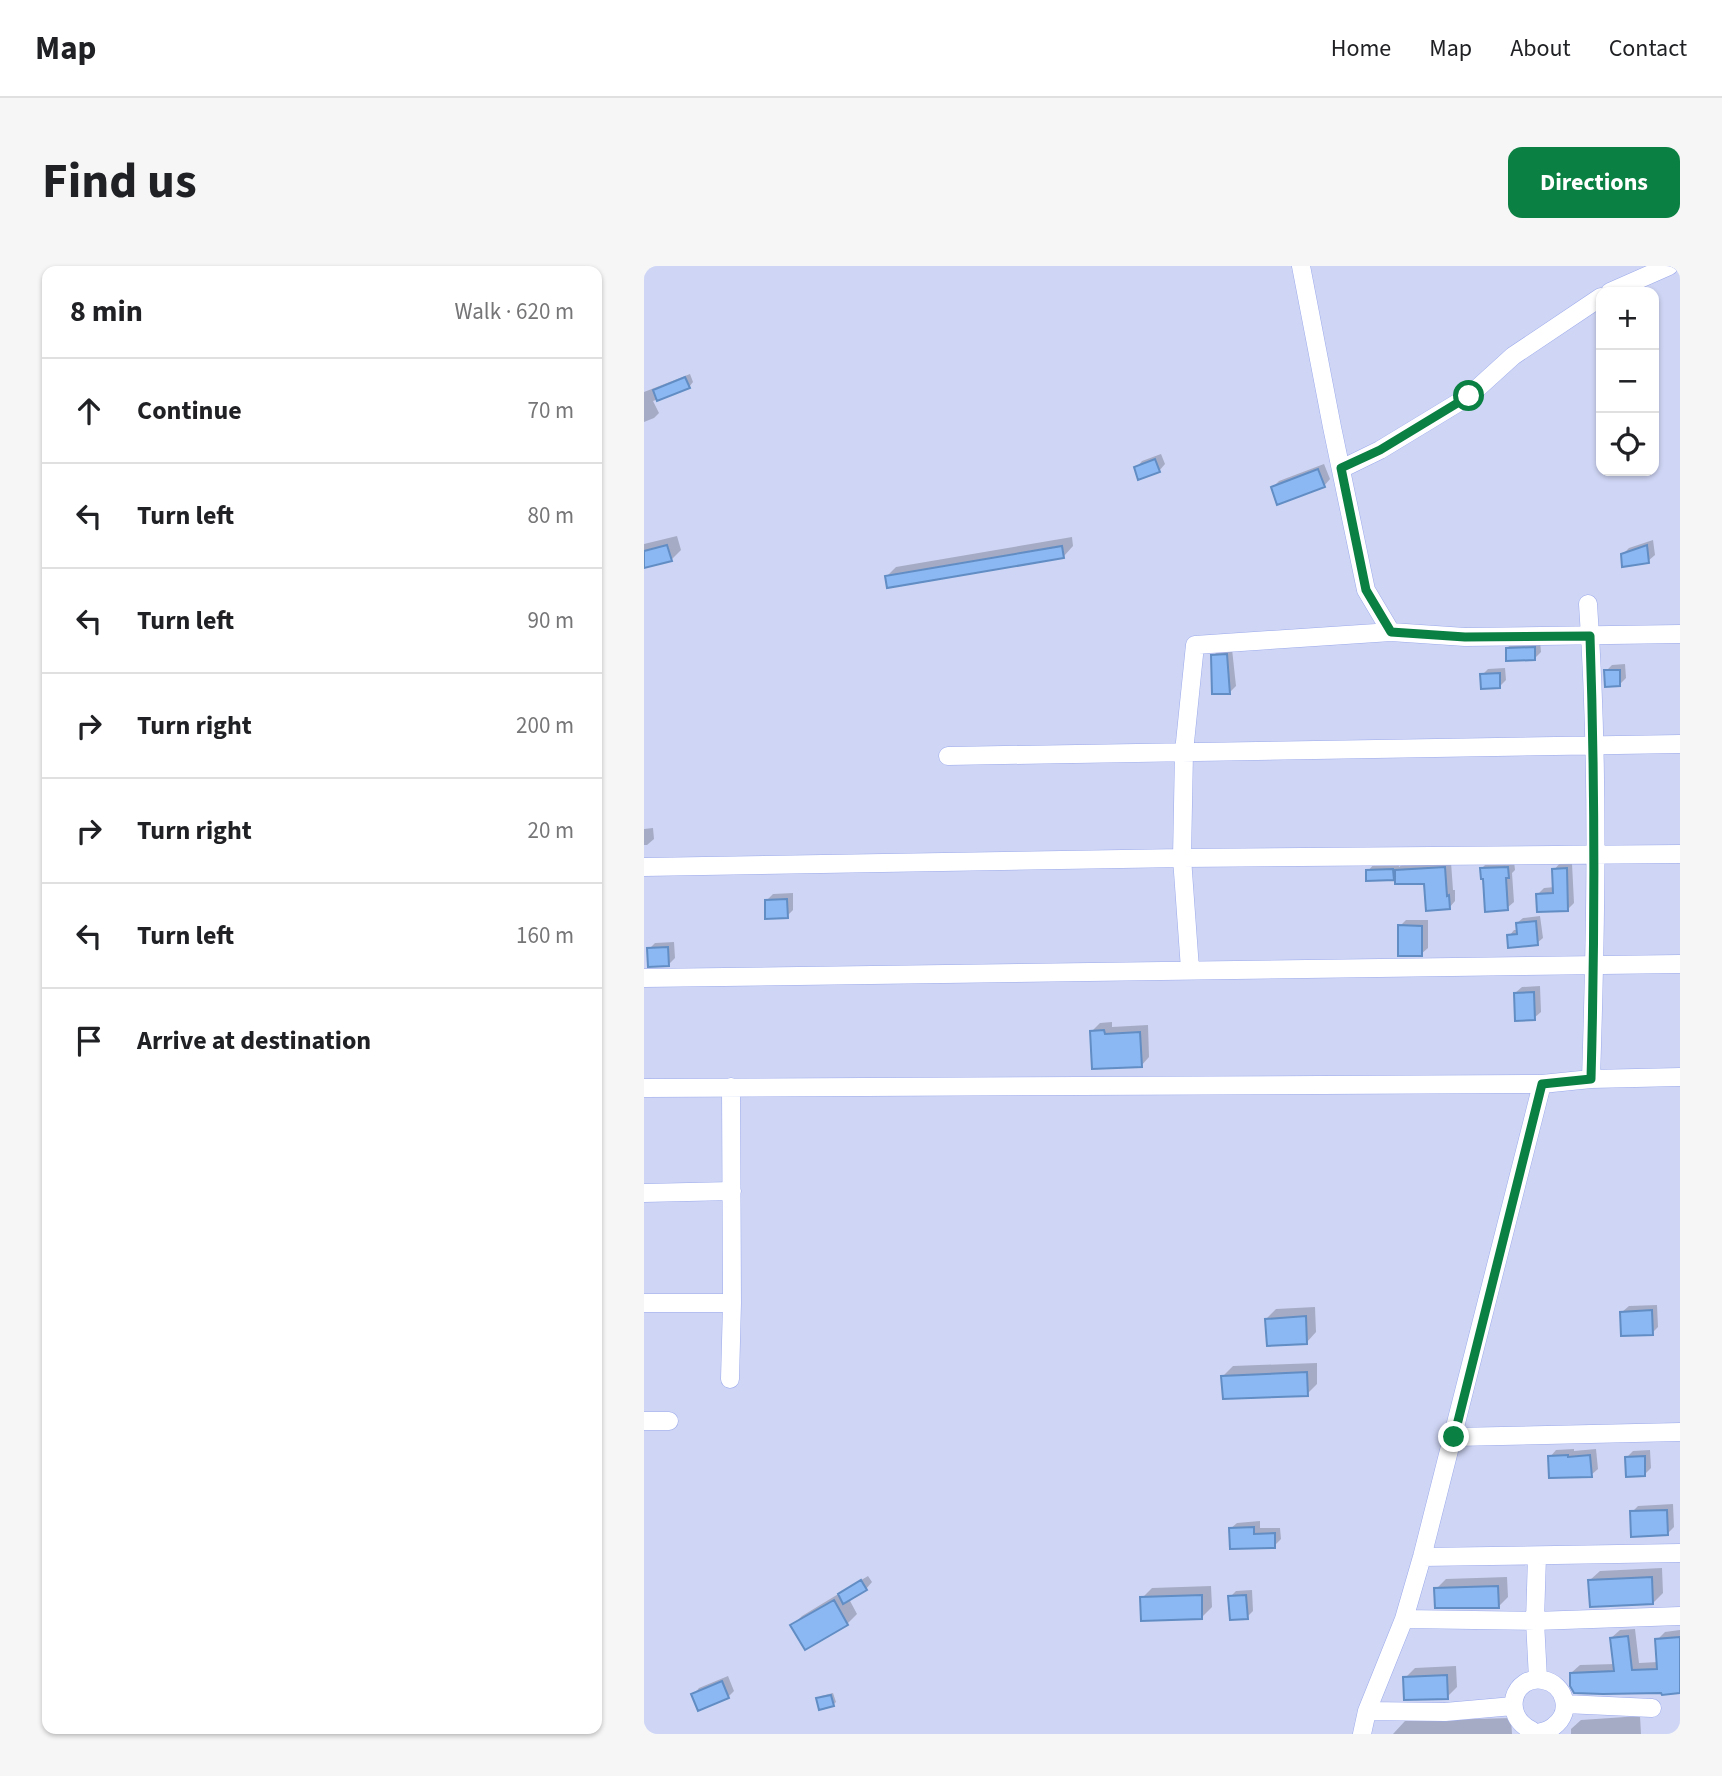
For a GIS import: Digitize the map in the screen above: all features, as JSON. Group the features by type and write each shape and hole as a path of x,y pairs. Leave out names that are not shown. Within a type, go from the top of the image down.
{"street":[{"path":"1301,266 1366,590 1391,632"},
{"path":"1621,287 1669,266"},
{"path":"1341,468 1380,450 1469,396 1513,356 1596,300"},
{"path":"1588,604 1594,854 1591,1079"},
{"path":"1190,970 1182,858 1184,752 1195,645 1391,632 1465,637 1680,634"},
{"path":"948,756 1680,744"},
{"path":"644,867 1680,853"},
{"path":"644,978 1680,964"},
{"path":"644,1088 1542,1084 1591,1079 1680,1077"},
{"path":"1363,1734 1367,1711 1404,1619 1422,1557 1542,1084"},
{"path":"730,1378 731,1087"},
{"path":"644,1193 732,1191"},
{"path":"644,1303 732,1303"},
{"path":"644,1421 669,1421"},
{"path":"1454,1437 1680,1432"},
{"path":"1422,1557 1680,1553"},
{"path":"1537,1556 1535,1621 1538,1679"},
{"path":"1404,1619 1535,1621 1680,1616"},
{"path":"1538,1679 1546,1680 1559,1689 1565,1704 1564,1713 1555,1726 1533,1734 1518,1721 1513,1706 1517,1691 1530,1681 1538,1679"},
{"path":"1565,1704 1652,1708"},
{"path":"1367,1711 1445,1712 1513,1706"}],"shaded area":[{"path":"644,266 1680,266 1680,1734 644,1734"}],"building":[{"path":"685,377 690,388 657,401 653,390"},
{"path":"1155,459 1160,472 1138,480 1134,467"},
{"path":"1318,469 1325,487 1277,505 1271,487"},
{"path":"667,545 672,561 644,568 644,551"},
{"path":"1647,545 1649,563 1622,567 1621,554"},
{"path":"1062,546 1064,558 887,588 885,576"},
{"path":"1535,647 1535,660 1506,661 1506,648"},
{"path":"1227,654 1230,694 1212,694 1211,655"},
{"path":"1604,670 1620,670 1620,686 1605,687"},
{"path":"1500,673 1500,688 1481,689 1480,674"},
{"path":"1445,867 1450,909 1426,911 1424,884 1395,884 1395,870"},
{"path":"1508,867 1508,910 1485,912 1480,868"},
{"path":"1567,868 1568,911 1537,912 1536,894 1553,893 1552,869"},
{"path":"1393,869 1394,880 1366,881 1366,870"},
{"path":"787,899 788,918 765,919 765,900"},
{"path":"1536,921 1538,945 1508,948 1507,935 1517,934 1516,923"},
{"path":"1398,925 1422,926 1422,956 1398,956"},
{"path":"668,947 669,966 648,967 647,948"},
{"path":"1534,992 1535,1020 1515,1021 1514,993"},
{"path":"1104,1030 1105,1034 1140,1032 1142,1067 1092,1069 1090,1031"},
{"path":"1652,1310 1653,1335 1621,1336 1620,1312"},
{"path":"1306,1316 1307,1344 1267,1346 1265,1319"},
{"path":"1307,1372 1308,1396 1223,1399 1221,1376"},
{"path":"1590,1455 1592,1477 1549,1478 1548,1456"},
{"path":"1645,1456 1645,1476 1626,1477 1625,1457"},
{"path":"1667,1510 1668,1535 1631,1537 1630,1511"},
{"path":"1254,1527 1254,1534 1275,1533 1275,1548 1230,1549 1229,1528"},
{"path":"1652,1577 1653,1604 1590,1607 1588,1580"},
{"path":"861,1580 867,1590 843,1604 838,1594"},
{"path":"1498,1586 1499,1608 1435,1608 1434,1588"},
{"path":"1202,1595 1202,1619 1141,1621 1140,1597"},
{"path":"1246,1595 1248,1619 1230,1620 1228,1596"},
{"path":"834,1600 848,1625 805,1650 790,1625"},
{"path":"1628,1636 1632,1670 1657,1669 1655,1639 1680,1637 1680,1693 1574,1693 1570,1686 1570,1673 1614,1671 1610,1638"},
{"path":"1447,1675 1448,1699 1404,1700 1403,1677"},
{"path":"722,1681 729,1698 698,1711 691,1694"},
{"path":"831,1695 834,1706 819,1710 816,1698"}],"route":[{"path":"1454,1437 1542,1084 1591,1079 1594,966 1590,636 1465,637 1391,632 1366,590 1341,468 1380,450 1469,396"}]}
